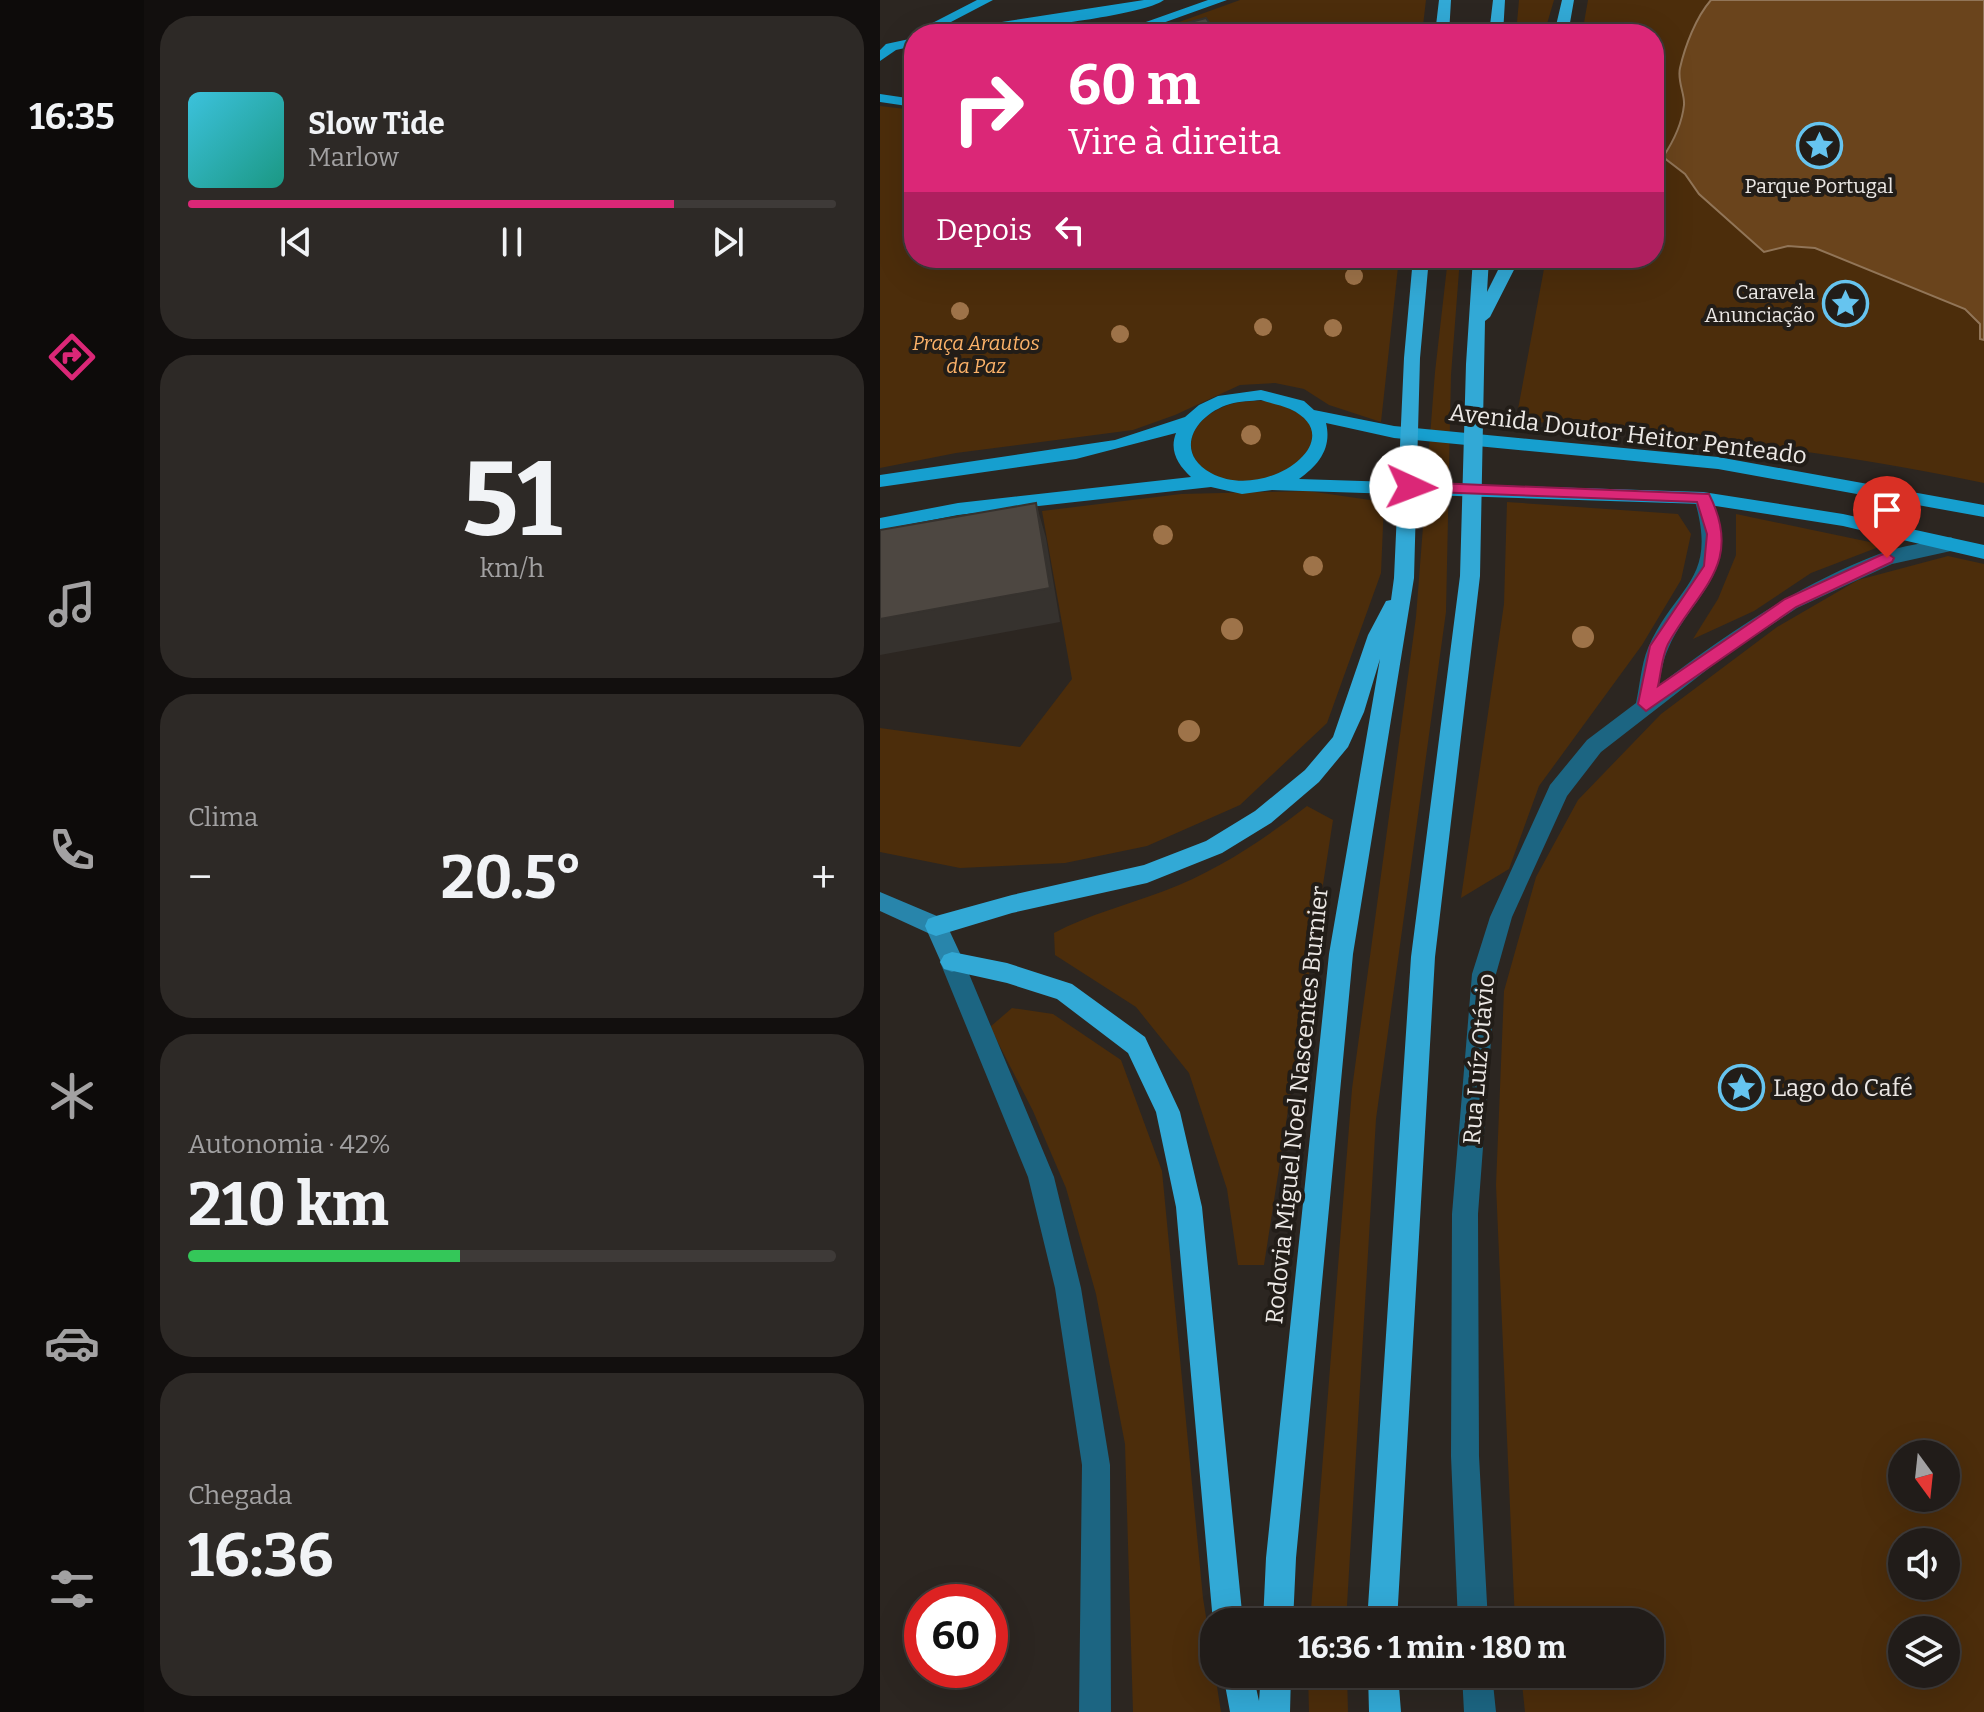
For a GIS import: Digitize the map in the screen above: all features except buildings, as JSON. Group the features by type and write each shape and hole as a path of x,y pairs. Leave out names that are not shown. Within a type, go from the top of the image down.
{"highway":[{"path":"1443,24 1445,0"},
{"path":"1497,24 1499,0"},
{"path":"1563,24 1568,0"},
{"name":"Rodovia Miguel Noel Nascentes Burnier","path":"1279,1608 1281,1558 1341,954 1403,584 1412,358 1420,268"},
{"path":"1383,1608 1423,957 1470,576 1474,364 1480,268"},
{"path":"1476,329 1507,268"},
{"path":"936,926 1012,904 1147,874 1214,847 1263,817 1312,776 1341,741 1354,712 1378,635 1403,584"},
{"path":"952,962 1007,973 1064,991 1137,1045 1168,1112 1189,1207 1227,1608"},
{"path":"1241,1688 1246,1712"},
{"path":"1274,1712 1275,1688"},
{"path":"1384,1688 1385,1712"}],"main road":[{"path":"938,24 987,0"},
{"path":"1019,24 1130,8 1158,0"},
{"path":"1149,24 1221,0"},
{"path":"884,52 904,41"},
{"path":"884,52 904,45"},
{"path":"883,96 904,101"},
{"path":"880,481 1157,436 1189,422 1211,406 1240,396 1282,398 1313,415 1321,429 1322,445 1314,460 1299,473 1270,484"},
{"name":"Avenida Doutor Heitor Penteado","path":"1313,415 1394,432 1718,463 1984,511"},
{"path":"1189,422 1182,435 1181,448 1186,461 1212,481"},
{"path":"880,524 958,509 1212,481 1232,486 1270,484 1703,498 1785,509 1984,552"},
{"path":"880,901 936,926 952,962"}],"street":[{"path":"1646,704 1659,646 1711,567 1715,534 1703,498"},
{"name":"Rua Luíz Otávio","path":"1473,1608 1463,1315 1465,1214 1484,974 1501,917 1558,791 1594,746 1737,638 1817,589 1902,553 1951,544"},
{"path":"952,962 1041,1177 1068,1288 1096,1465 1095,1712"},
{"path":"1478,1688 1480,1712"}],"green space":[{"path":"1240,0 1426,0 1423,24 1174,24"},
{"path":"1519,0 1554,0 1547,24 1517,24"},
{"name":"Parque Portugal","path":"1588,0 1984,0 1984,483 1868,461 1751,444 1516,420 1544,268 1664,268 1664,24 1584,24"},
{"name":"Praça Arautos da Paz","path":"880,106 904,109 904,268 1398,268 1381,422 1329,405 1304,389 1275,383 1240,385 1175,415 1133,430 956,453 880,468"},
{"path":"1447,268 1459,268 1451,375 1446,612 1376,1119 1347,1608 1311,1608 1352,1089 1416,617 1435,372"},
{"path":"1265,401 1296,412 1311,426 1313,442 1305,457 1289,471 1267,480 1243,482 1218,477 1196,461 1191,441 1194,431 1210,414 1228,405"},
{"path":"1308,491 1384,502 1381,573 1327,723 1240,805 1147,846 1065,863 960,868 880,852 880,728 1020,747 1072,679 1042,511 1181,494"},
{"path":"1507,502 1678,514 1691,534 1681,580 1642,645 1539,786 1509,869 1461,898 1504,604"},
{"path":"1736,514 1884,545 1811,573 1754,611 1693,639 1718,599 1736,555"},
{"name":"Lago do Café","path":"1948,556 1984,564 1984,1712 1525,1712 1522,1688 1664,1688 1664,1608 1514,1608 1496,1185 1504,991 1536,877 1578,800 1661,714 1777,627 1858,580"},
{"path":"1307,806 1333,820 1264,1265 1238,1265 1227,1189 1189,1073 1136,1007 1055,955 1054,933 1203,874 1256,843"},
{"path":"1012,1008 1053,1014 1121,1060 1162,1171 1205,1608 1200,1608 1200,1688 1217,1688 1221,1712 1133,1712 1125,1444 1096,1294 1066,1188 1033,1111 990,1027"},
{"path":"1308,1688 1347,1688 1348,1712 1309,1712"}],"shaded area":[{"path":"1711,0 1984,0 1984,340 1980,339 1980,324 1965,309 1815,248 1788,246 1764,252 1699,194 1685,174 1664,158 1683,112 1679,73 1685,50"}],"place":[{"name":"Parque Portugal","path":"1819,146"},
{"name":"Caravela Anunciação","path":"1846,303"},
{"name":"Lago do Café","path":"1742,1088"}],"route":[{"path":"1411,487 1703,498 1715,534 1711,567 1659,646 1646,704 1790,603 1887,558"}]}
